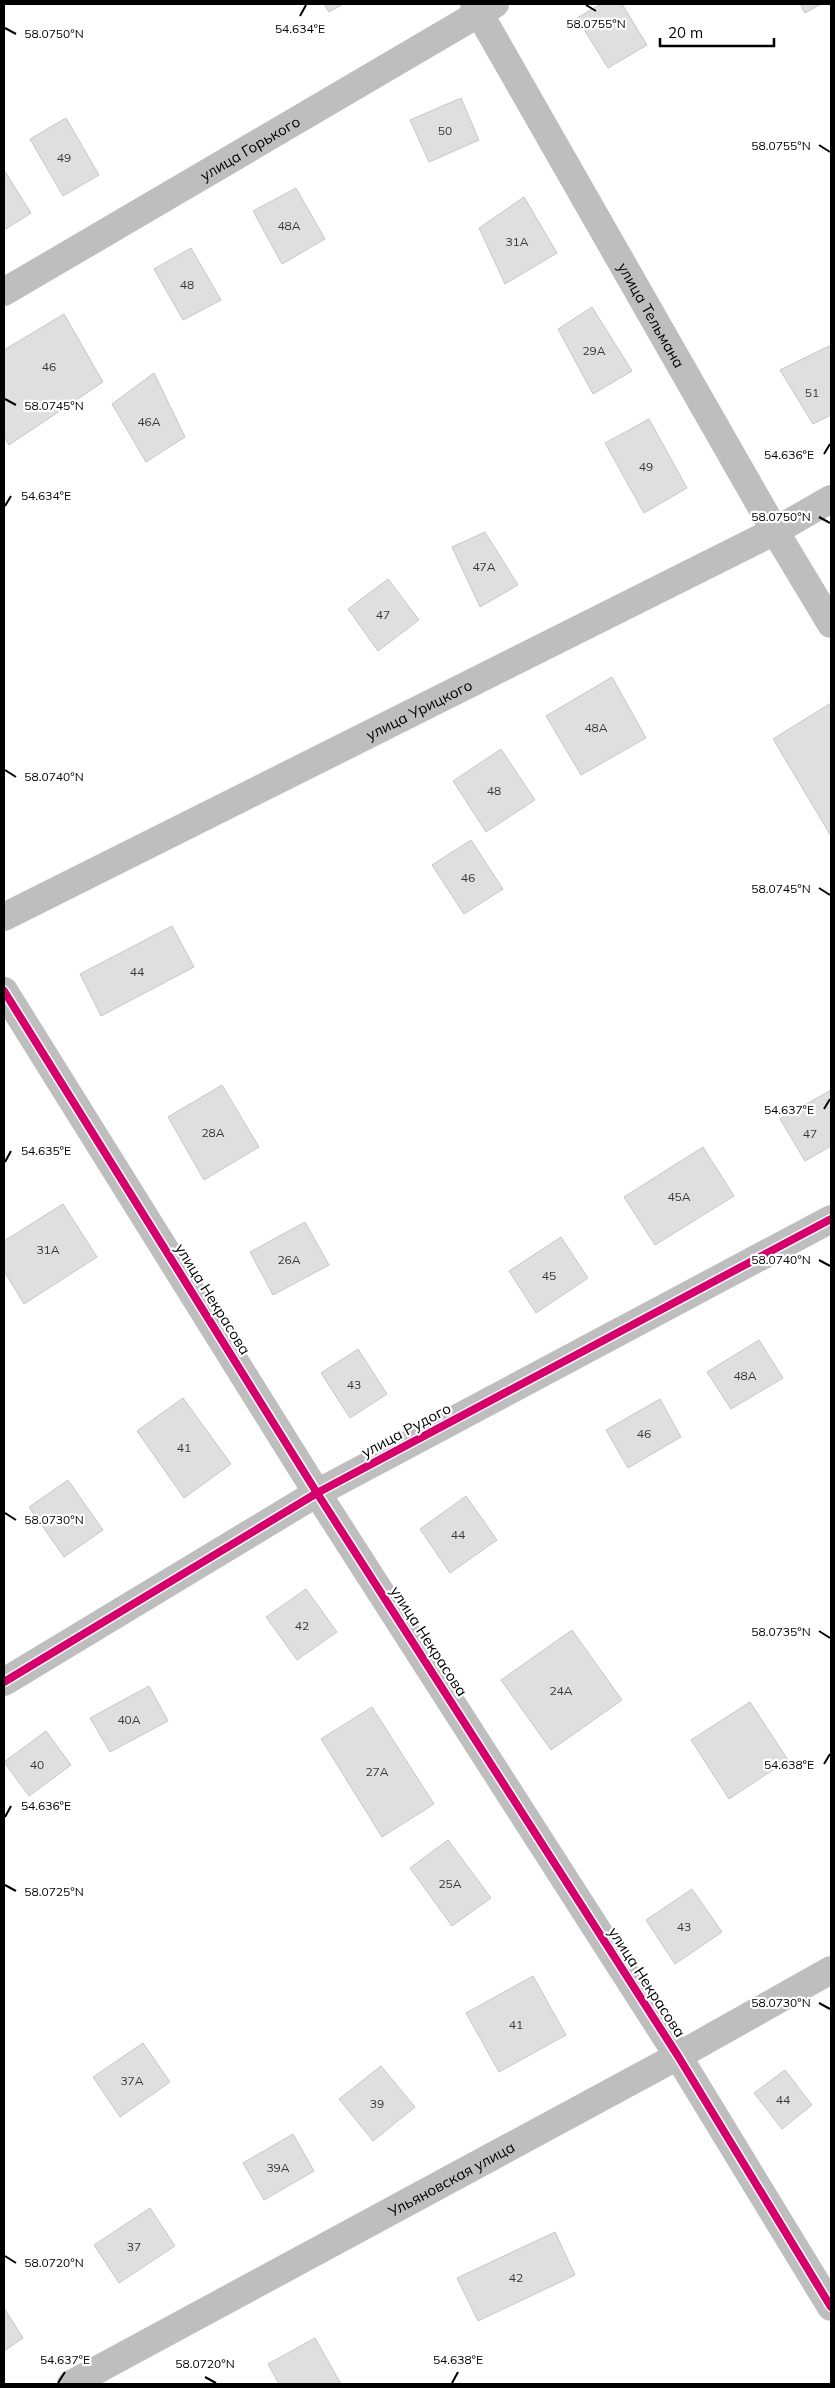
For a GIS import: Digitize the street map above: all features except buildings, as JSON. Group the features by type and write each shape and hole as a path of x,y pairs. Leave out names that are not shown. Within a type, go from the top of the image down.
{"street":[{"name":"улица Горького","path":"4,292 483,7"},
{"name":"улица Тельмана","path":"483,7 775,531 831,624"},
{"name":"улица Урицкого","path":"4,916 775,531 831,499"},
{"name":"улица Некрасова","path":"4,991 318,1493 678,2056 831,2306"},
{"name":"улица Рудого","path":"4,1682 318,1493 831,1219"},
{"name":"Ульяновская улица","path":"71,2384 678,2056 831,1970"}],"cycle path":[{"path":"4,991 317,1493 678,2056 831,2307"},
{"path":"4,1682 317,1493 831,1219"}]}
